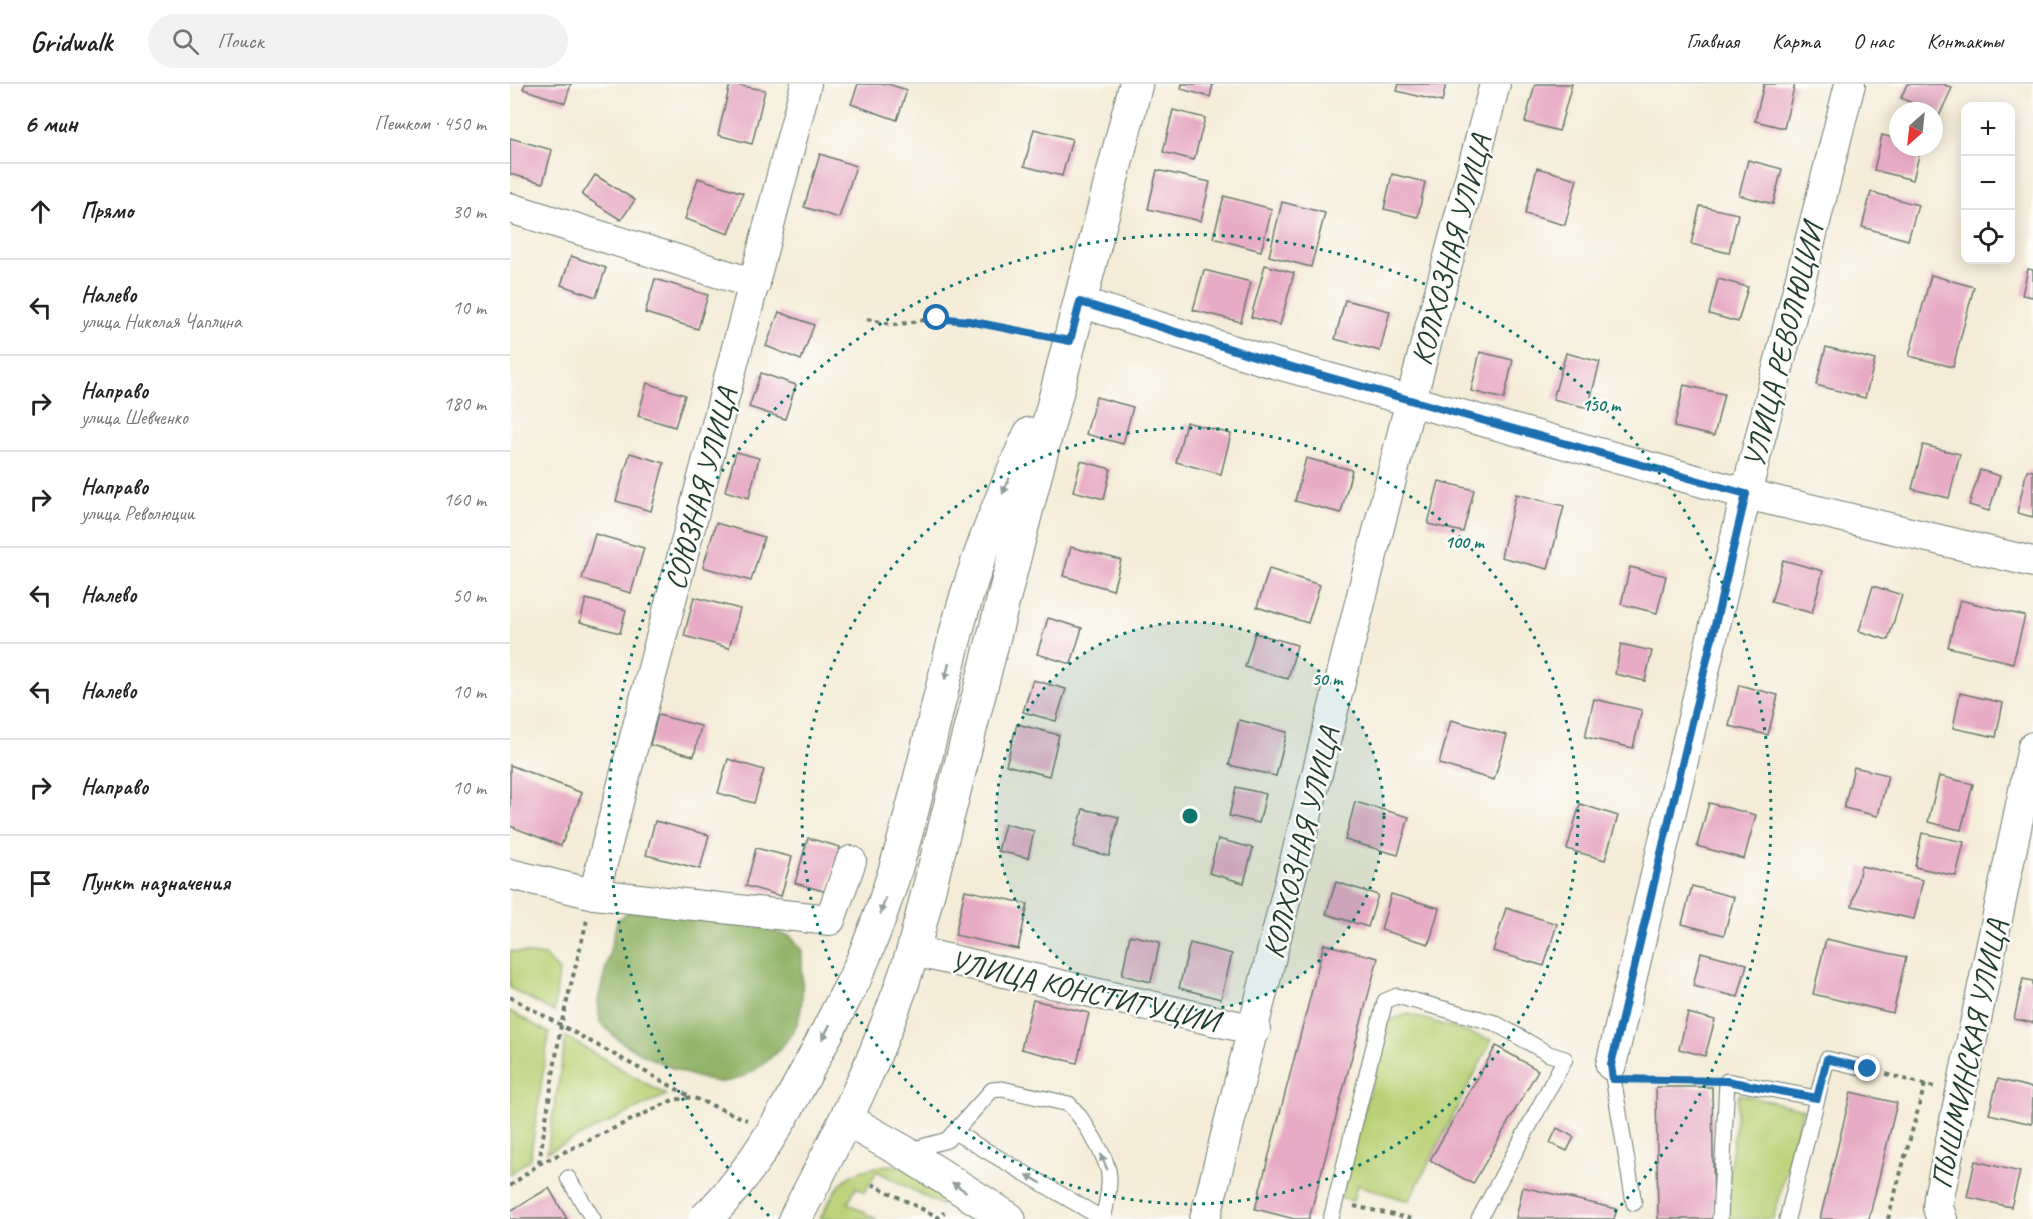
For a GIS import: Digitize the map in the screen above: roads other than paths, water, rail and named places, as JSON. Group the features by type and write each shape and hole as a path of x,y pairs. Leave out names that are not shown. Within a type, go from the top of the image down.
{"street":[{"name":"СОЮЗНАЯ УЛИЦА","path":"594,894 806,84"},
{"path":"795,1219 847,1120 888,1028 913,951 1136,84"},
{"name":"КОЛХОЗНАЯ УЛИЦА","path":"1205,1219 1255,1030 1411,400 1495,84"},
{"name":"УЛИЦА РЕВОЛЮЦИИ","path":"1612,1072 1746,494 1850,84"},
{"path":"510,208 755,284"},
{"path":"1080,302 1260,358 1746,494 2033,562"},
{"path":"705,1219 728,1196 767,1139 854,980 879,921 900,850 960,620 983,544 1005,488 1068,349"},
{"name":"ПЫШМИНСКАЯ УЛИЦА","path":"1942,1219 1938,1208 1939,1197 2033,747"},
{"path":"510,874 594,894 830,920 851,861"},
{"name":"УЛИЦА КОНСТИТУЦИИ","path":"913,951 1255,1030"},
{"path":"847,1120 904,1152 1008,1219"}],"lane":[{"path":"1331,1219 1385,1001 1397,996 1496,1023 1549,1054 1566,1059 1479,1219"},
{"path":"1787,1219 1827,1059 1868,1069"},
{"path":"1612,1072 1634,1203"},
{"path":"1720,1219 1727,1081 1817,1098"},
{"path":"904,1152 932,1146 956,1133 992,1090 1002,1089 1069,1104 1077,1111 1106,1163 1109,1176 1103,1219 956,1133"},
{"path":"568,1178 593,1219"}]}
